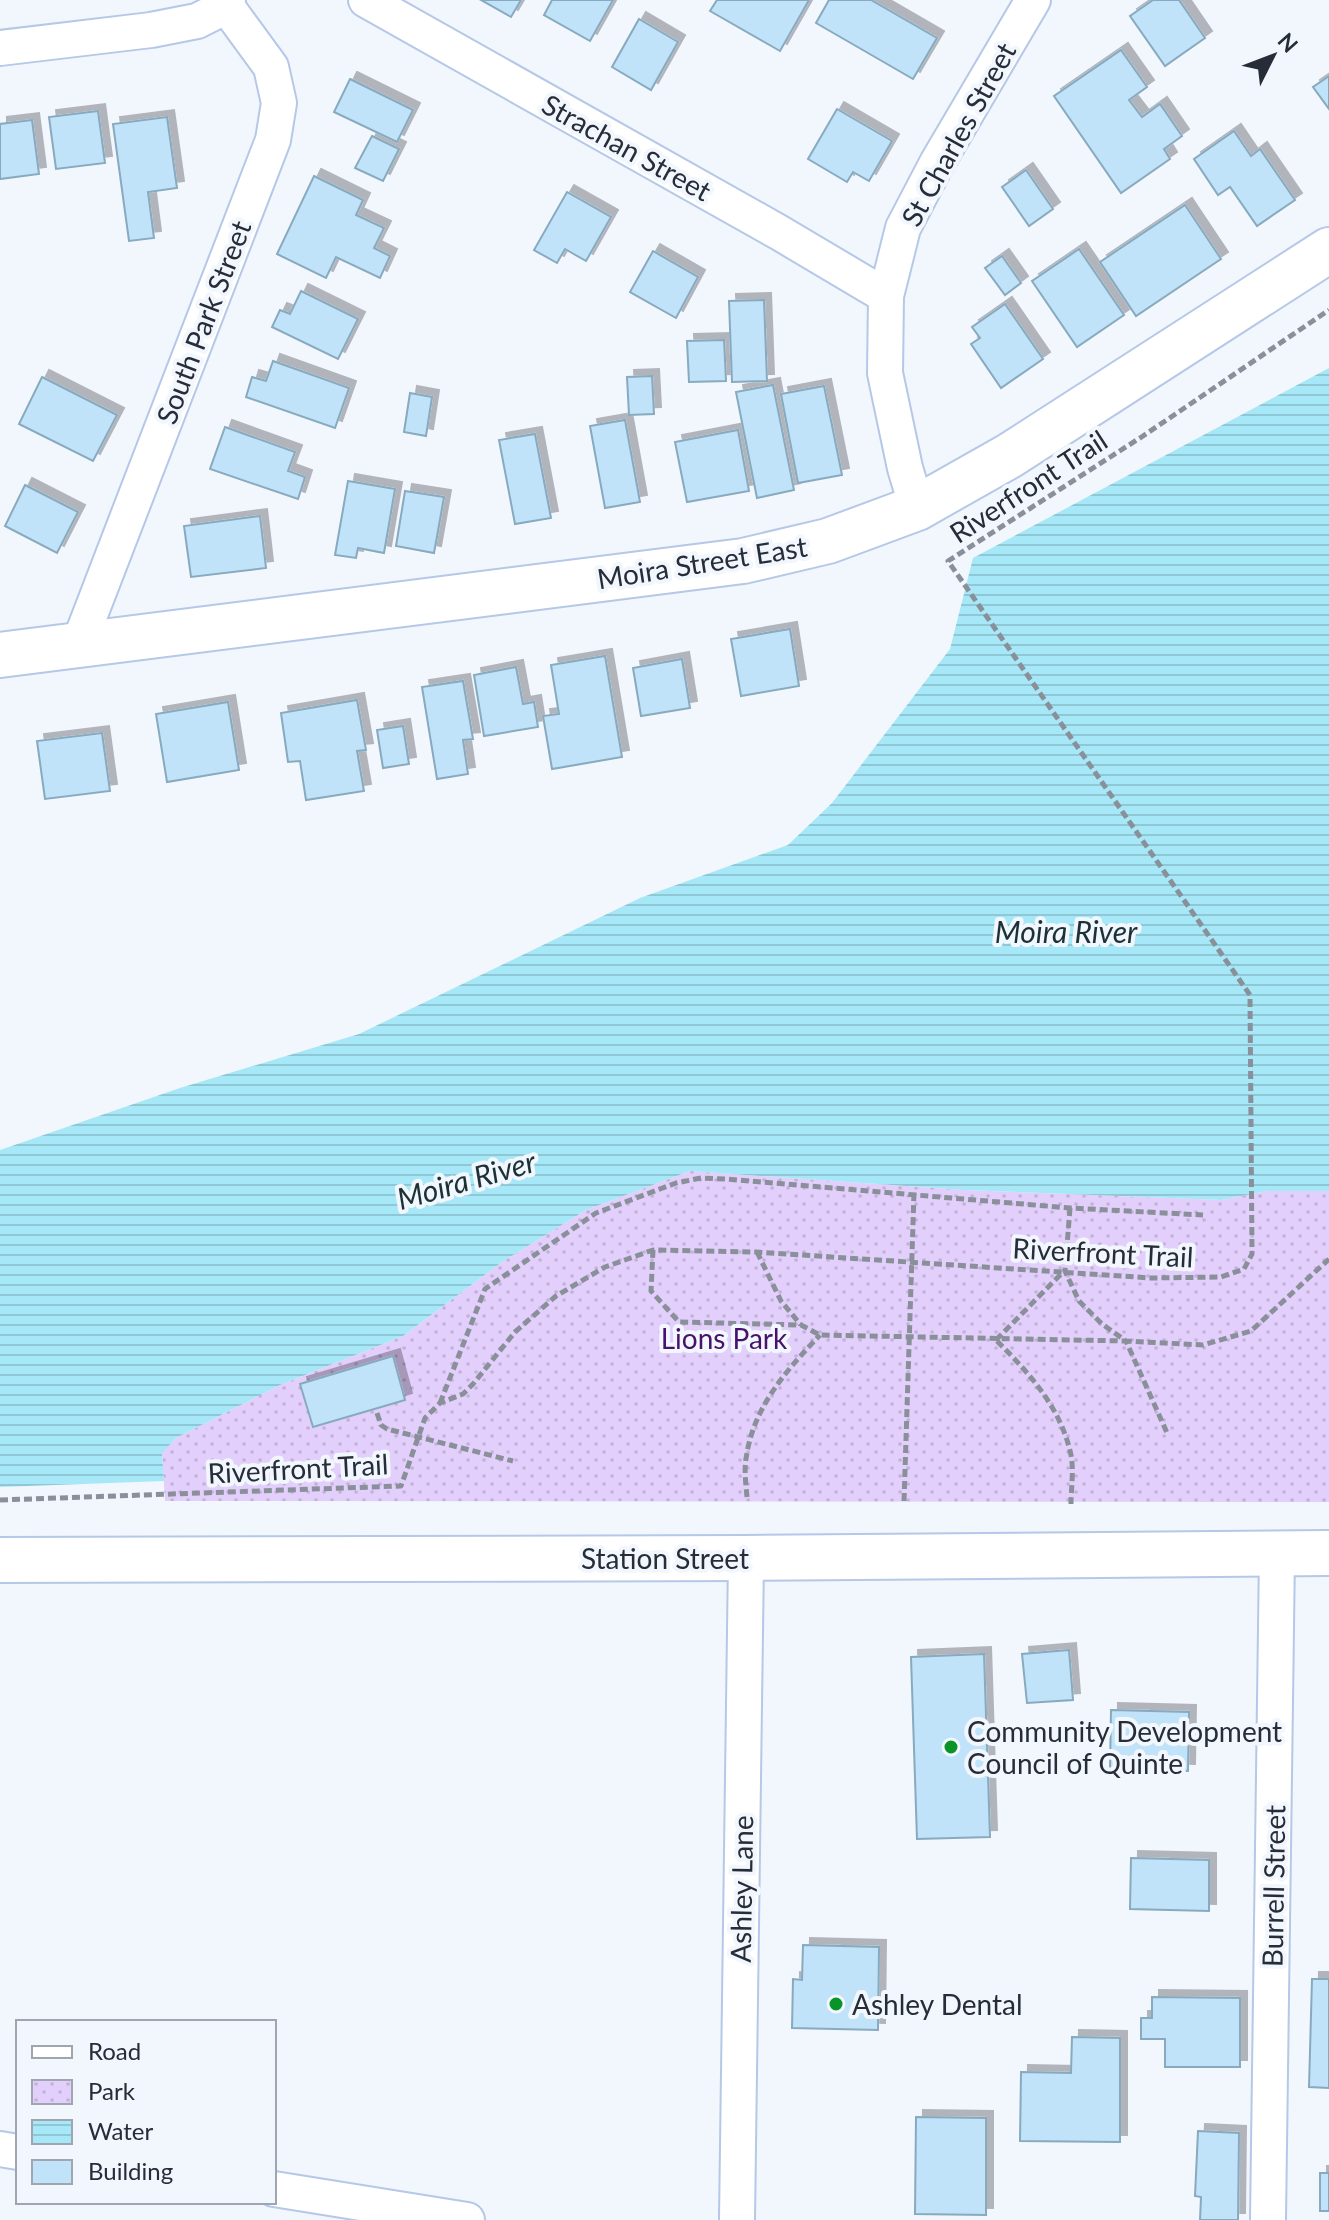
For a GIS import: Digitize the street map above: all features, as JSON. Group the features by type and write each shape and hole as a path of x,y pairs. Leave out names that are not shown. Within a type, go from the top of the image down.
{"street":[{"name":"Strachan Street","path":"366,0 886,296"},
{"name":"St Charles Street","path":"917,508 905,468 885,373 886,296 903,228 937,163 1033,0"},
{"path":"0,48 151,30 197,21 227,2"},
{"name":"South Park Street","path":"78,646 273,140 279,103 271,67 227,2"},
{"name":"Moira Street East","path":"0,655 743,561 828,541 917,508 1009,456 1329,250"},
{"name":"Burrell Street","path":"1268,2220 1277,1553"},
{"name":"Station Street","path":"0,1560 1329,1553"},
{"name":"Ashley Lane","path":"737,2220 746,1558"},
{"path":"276,2189 467,2220"}],"path":[{"name":"Riverfront Trail","path":"0,1500 401,1486 425,1418 440,1403 463,1394 515,1332 556,1296 605,1267 653,1250 756,1252 1151,1278 1221,1277 1244,1269 1252,1254 1250,995 948,561 1329,310"},
{"path":"440,1403 485,1289 574,1225 596,1213 676,1183 701,1178 1070,1208 1203,1215"},
{"path":"904,1501 914,1193"},
{"path":"1070,1208 1065,1271 1079,1301 1102,1324 1126,1341 1168,1435"},
{"path":"653,1250 651,1291 679,1322 801,1325"},
{"path":"756,1252 781,1301 801,1325 820,1335 1203,1345 1251,1331 1329,1259"},
{"path":"996,1340 1065,1271"},
{"path":"747,1497 746,1459 760,1410 782,1375 820,1335"},
{"path":"996,1340 1034,1377 1055,1411 1071,1456 1071,1504"},
{"path":"377,1413 381,1425 387,1429 513,1461"}],"green space":[{"name":"Lions Park","path":"690,1171 964,1190 1221,1200 1267,1191 1329,1191 1329,1502 165,1501 162,1452 176,1438 280,1385 403,1336 502,1262 586,1210"}],"water":[{"name":"Moira River","path":"1329,368 1329,1191 1267,1191 1221,1200 964,1190 690,1171 586,1210 502,1262 403,1336 280,1385 176,1438 162,1453 164,1481 0,1487 0,1150 180,1088 359,1034 640,898 788,845 832,803 950,649 973,558"}],"building":[{"path":"481,0 521,0 511,17"},
{"path":"552,0 613,0 590,41 544,15"},
{"path":"717,0 809,0 780,51 710,11"},
{"path":"829,0 871,0 937,38 913,79 816,23"},
{"path":"1153,0 1179,0 1205,38 1165,66 1130,16"},
{"path":"639,19 678,42 651,90 612,67"},
{"path":"1121,50 1147,87 1129,100 1142,117 1160,104 1182,136 1164,149 1170,159 1121,193 1054,96"},
{"path":"1329,76 1329,109 1313,87"},
{"path":"350,79 413,110 397,142 334,112"},
{"path":"837,109 892,141 869,181 853,172 847,182 808,159"},
{"path":"98,111 105,163 56,169 49,117"},
{"path":"167,117 177,188 148,192 154,238 129,241 113,124"},
{"path":"32,120 39,174 0,179 0,124"},
{"path":"1234,131 1251,156 1260,149 1295,200 1257,226 1230,187 1218,195 1194,159"},
{"path":"372,136 399,149 383,181 355,168"},
{"path":"1026,170 1053,209 1029,226 1002,187"},
{"path":"314,176 363,200 356,215 384,228 374,248 390,256 380,278 336,257 326,278 277,254"},
{"path":"567,192 611,217 586,261 565,249 557,263 534,250"},
{"path":"1185,205 1221,259 1136,316 1100,262"},
{"path":"1079,249 1124,315 1077,347 1032,281"},
{"path":"653,251 698,277 676,318 630,292"},
{"path":"1002,256 1021,283 1005,295 985,268"},
{"path":"301,291 358,319 338,359 272,327 280,310 290,314"},
{"path":"764,300 767,381 732,382 729,301"},
{"path":"1005,304 1043,359 1001,388 971,344 980,338 972,327"},
{"path":"724,340 726,381 689,382 687,341"},
{"path":"273,361 349,388 335,428 246,397 252,377 266,381"},
{"path":"652,376 654,414 629,415 627,377"},
{"path":"42,377 117,415 93,461 19,424"},
{"path":"773,385 794,490 757,498 736,392"},
{"path":"824,386 842,475 798,483 781,394"},
{"path":"410,393 432,397 426,436 404,432"},
{"path":"625,420 640,502 605,508 590,426"},
{"path":"225,427 295,452 288,471 305,477 298,499 210,469"},
{"path":"738,430 749,491 687,502 675,442"},
{"path":"535,434 551,518 515,524 499,440"},
{"path":"348,481 395,489 384,553 358,548 356,558 335,555"},
{"path":"25,485 78,512 57,553 5,526"},
{"path":"405,491 444,497 434,553 396,546"},
{"path":"260,516 266,568 191,577 184,526"},
{"path":"790,629 799,686 741,696 731,639"},
{"path":"605,656 622,757 552,769 543,716 559,714 551,665"},
{"path":"682,659 690,708 641,716 633,668"},
{"path":"516,667 523,704 534,702 538,727 484,736 474,675"},
{"path":"463,681 473,739 463,740 468,774 437,779 422,687"},
{"path":"357,700 366,750 357,751 364,791 306,800 300,761 288,762 281,713"},
{"path":"228,702 239,770 167,782 156,714"},
{"path":"403,726 409,764 383,768 377,730"},
{"path":"102,733 110,791 45,799 37,741"},
{"path":"393,1356 405,1400 313,1427 300,1384"},
{"path":"1069,1650 1073,1700 1027,1703 1022,1654"},
{"name":"Community Development Council of Quinte","path":"984,1654 990,1837 917,1839 911,1657"},
{"path":"1111,1710 1189,1712 1188,1771 1110,1769"},
{"path":"1131,1858 1209,1860 1209,1911 1130,1909"},
{"name":"Ashley Dental","path":"803,1945 879,1947 878,2030 792,2028 793,1979 802,1980"},
{"path":"1312,1979 1329,1979 1329,2088 1309,2087"},
{"path":"1152,1997 1240,1998 1240,2067 1165,2067 1165,2039 1141,2039 1141,2018 1152,2018"},
{"path":"1072,2037 1120,2038 1120,2142 1020,2141 1021,2072 1071,2073"},
{"path":"916,2117 986,2118 986,2215 915,2214"},
{"path":"1198,2131 1239,2133 1238,2220 1200,2220 1201,2197 1195,2196"},
{"path":"1320,2173 1329,2173 1329,2211 1320,2211"}],"place":[{"name":"Community Development Council of Quinte","path":"951,1747"},
{"name":"Ashley Dental","path":"836,2004"}]}
